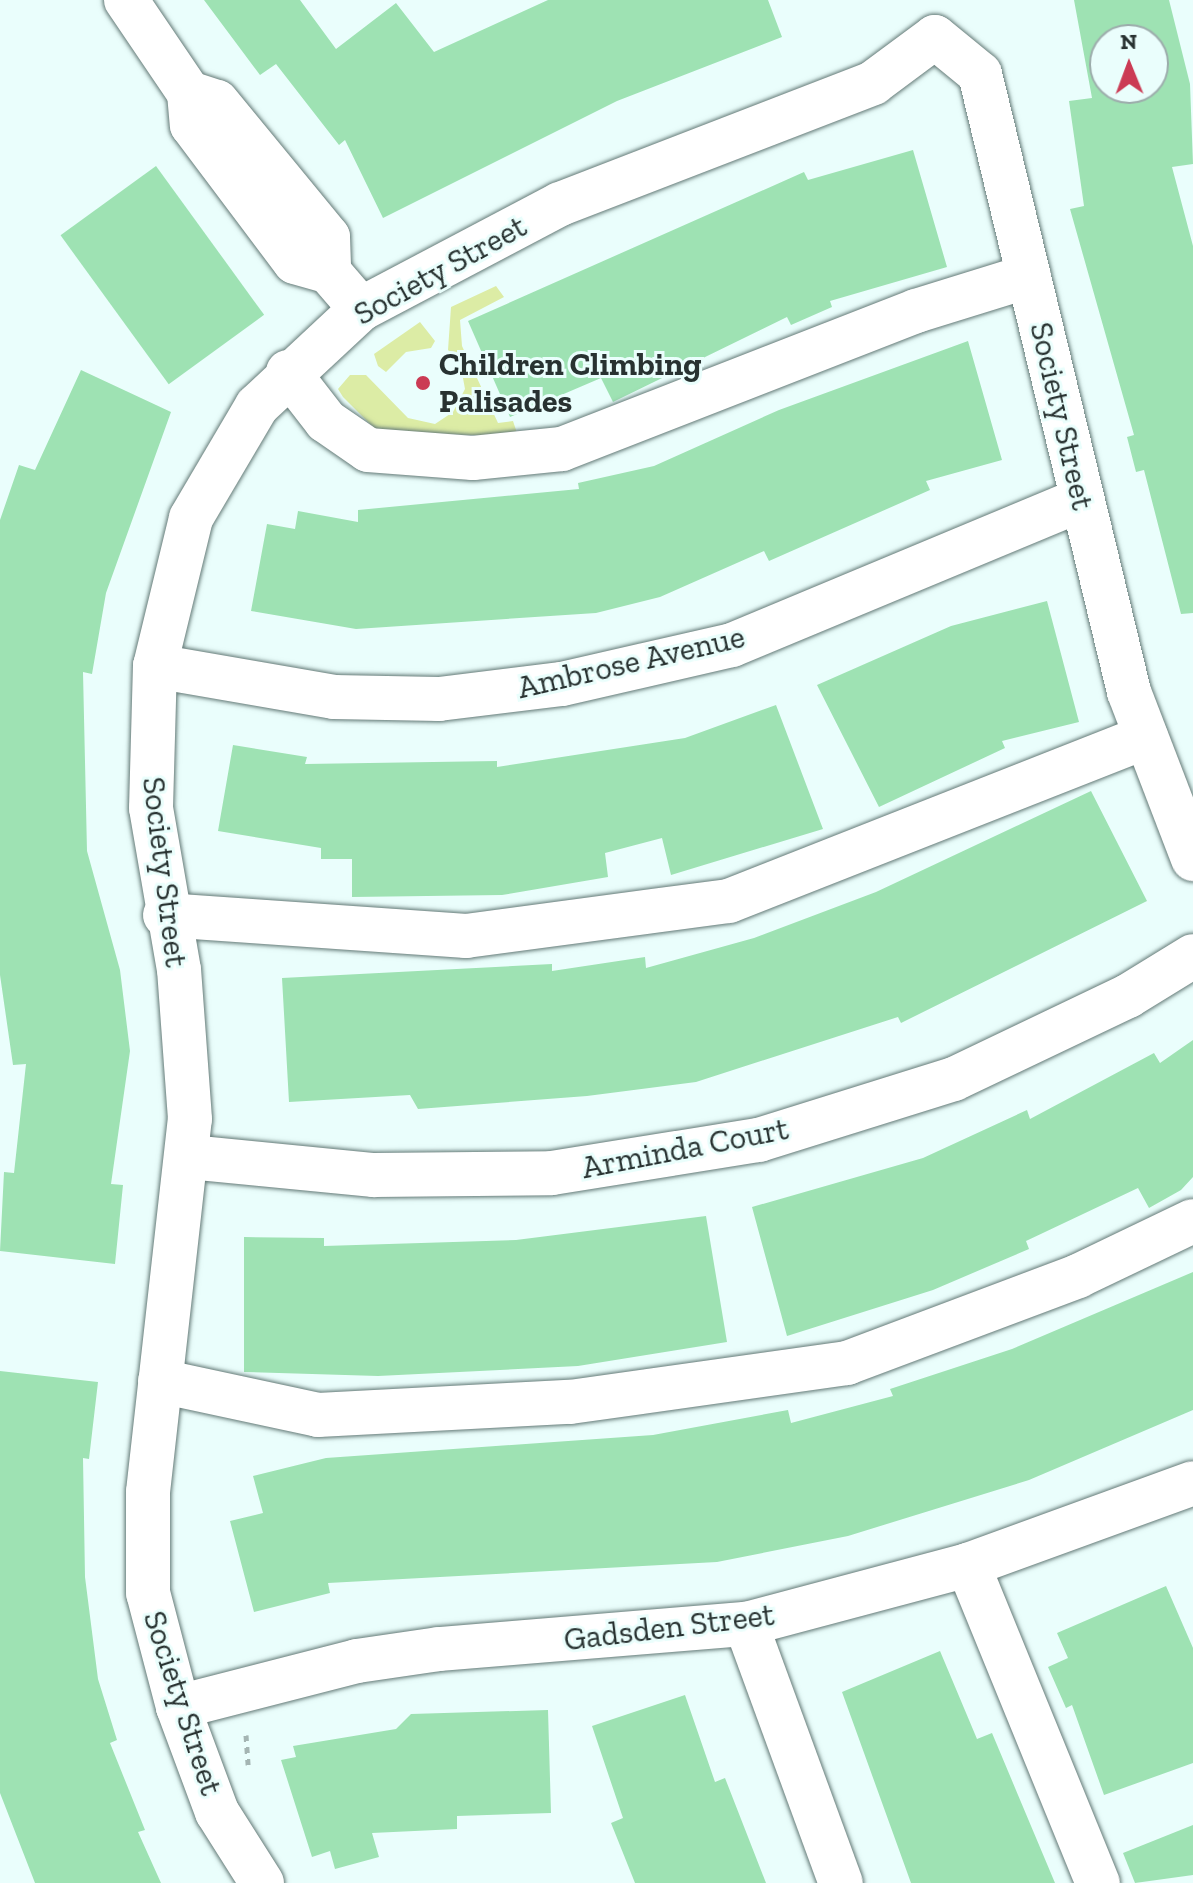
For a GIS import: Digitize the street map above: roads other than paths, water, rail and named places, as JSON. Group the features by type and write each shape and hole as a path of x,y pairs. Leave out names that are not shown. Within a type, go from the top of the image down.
{"street":[{"path":"126,0 189,93 192,125 328,237 329,272 361,309"},
{"name":"Society Street","path":"262,1883 217,1812 178,1707 148,1593 148,1492 189,1157 179,970 165,915 151,808 155,666 191,518 257,406 288,372 361,309 560,204 873,83 935,37 980,74 1082,499 1146,737 1193,859"},
{"path":"288,372 326,421 368,450 473,458 562,449 886,322 1029,276"},
{"name":"Ambrose Avenue","path":"155,666 334,697 439,699 562,684 732,645 1082,499"},
{"path":"165,915 466,936 729,901 1146,737"},
{"name":"Arminda Court","path":"189,1157 374,1175 552,1173 759,1140 954,1079 1128,996 1193,956"},
{"path":"160,1381 318,1415 570,1402 847,1363 1078,1276 1193,1221"},
{"name":"Gadsden Street","path":"178,1707 425,1651 746,1624 968,1565 1193,1483"},
{"path":"968,1565 1098,1883"},
{"path":"746,1624 841,1883"}],"place":[{"name":"Children Climbing Palisades","path":"423,383"}]}
